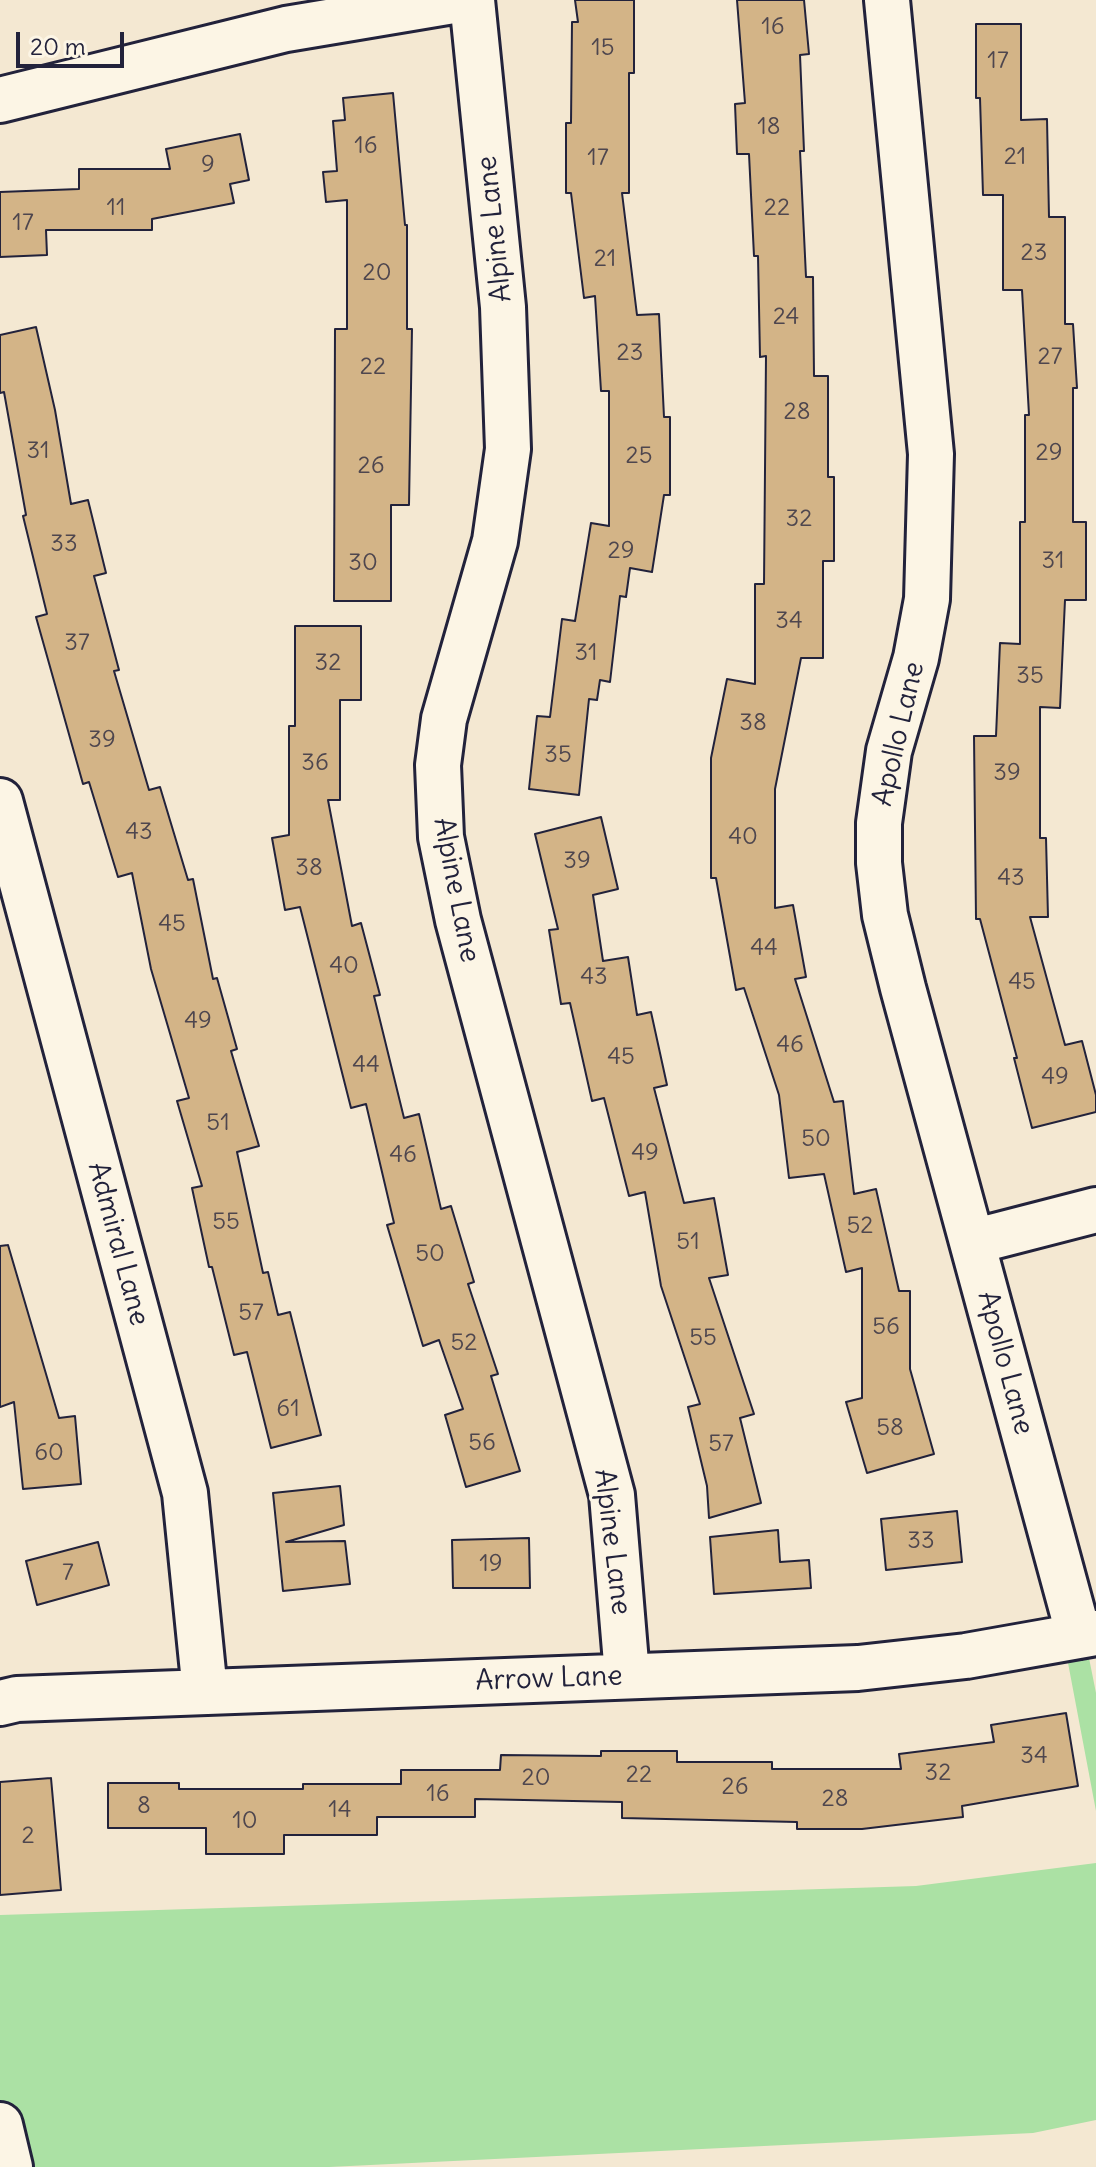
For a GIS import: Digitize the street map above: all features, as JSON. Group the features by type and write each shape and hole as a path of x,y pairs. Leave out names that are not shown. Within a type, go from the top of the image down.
{"street":[{"path":"0,100 286,29 459,0"},
{"name":"Alpine Lane","path":"472,0 503,307 508,449 495,541 444,719 438,765 441,837 458,920 612,1495 627,1675"},
{"name":"Apollo Lane","path":"887,0 931,454 927,599 916,658 889,751 879,823 879,863 889,930 972,1242 1087,1634"},
{"name":"Admiral Lane","path":"0,801 185,1493 205,1692"},
{"path":"972,1242 1096,1210"},
{"name":"Arrow Lane","path":"0,1703 17,1699 858,1668 966,1656 1087,1634"},
{"path":"0,2125 10,2167"}],"green space":[{"path":"1086,1643 1096,1693 1096,1811 1065,1647"},
{"path":"1096,1863 1096,2120 1033,2133 329,2167 17,2167 0,2100 0,1915 916,1886"}],"building":[{"path":"575,0 634,0 634,73 629,73 629,193 622,193 637,315 659,314 664,417 670,417 670,495 664,495 652,572 630,568 626,597 620,596 610,682 600,680 597,700 589,699 579,795 529,789 537,716 550,717 562,619 575,621 591,523 609,526 609,391 601,391 595,296 584,298 571,193 566,193 566,123 571,123 572,22 578,22"},
{"path":"737,0 804,0 809,54 800,55 804,151 800,151 806,277 813,277 814,376 828,376 828,477 834,477 834,561 823,561 823,658 801,658 775,789 775,908 793,905 806,977 795,979 834,1102 843,1101 854,1194 876,1189 899,1291 910,1291 910,1369 934,1454 867,1473 846,1402 862,1398 862,1268 846,1272 824,1174 789,1178 779,1095 744,988 736,990 716,878 711,878 711,758 727,679 755,684 755,584 764,584 766,356 760,357 758,256 754,256 749,154 737,154 735,104 745,103"},
{"path":"976,24 1021,24 1021,120 1047,119 1049,217 1065,217 1065,324 1073,324 1077,388 1073,388 1073,522 1086,522 1086,600 1065,600 1060,708 1040,707 1040,838 1046,838 1048,917 1030,917 1065,1045 1082,1041 1096,1095 1096,1112 1032,1128 980,919 976,919 974,736 996,736 1000,643 1020,644 1020,522 1025,522 1025,415 1029,415 1022,290 1003,290 1003,195 983,195 980,98 976,98"},
{"path":"393,93 407,225 407,329 412,329 409,505 391,505 391,601 334,601 335,329 347,329 347,200 326,202 323,172 337,171 333,121 345,120 343,98"},
{"path":"240,134 249,180 230,184 234,203 152,219 152,230 46,230 47,255 0,257 0,192 79,189 79,169 170,169 166,149"},
{"path":"36,327 55,410 71,504 88,500 106,573 94,576 119,670 114,671 149,790 160,787 188,880 193,879 213,979 217,978 237,1049 231,1051 259,1146 237,1152 263,1273 268,1272 278,1315 290,1312 321,1435 271,1448 247,1352 234,1355 212,1267 209,1267 192,1188 202,1186 177,1101 189,1098 151,969 132,873 118,877 89,782 83,784 36,617 47,614 23,516 26,515 4,392 0,393 0,335"},
{"path":"295,626 361,626 361,700 340,700 340,800 328,800 352,926 361,923 380,995 374,996 404,1118 419,1114 441,1209 451,1206 474,1282 468,1284 498,1374 491,1376 520,1471 466,1487 445,1415 463,1409 439,1340 423,1346 387,1225 394,1223 366,1104 351,1108 300,907 285,910 272,838 289,835 289,726 295,726"},
{"path":"601,817 618,889 593,895 603,961 628,957 637,1015 651,1012 667,1085 654,1088 684,1203 714,1198 728,1275 709,1278 754,1414 740,1418 761,1503 709,1518 707,1486 688,1407 700,1404 661,1286 645,1192 629,1196 604,1098 592,1101 570,1003 561,1004 549,930 558,929 535,834"},
{"path":"8,1245 59,1418 75,1416 81,1484 23,1489 14,1402 0,1407 0,1246"},
{"path":"340,1486 344,1525 286,1542 345,1541 350,1584 283,1591 273,1493"},
{"path":"957,1511 962,1562 886,1570 881,1519"},
{"path":"778,1530 780,1562 809,1560 811,1588 714,1594 710,1537"},
{"path":"529,1538 530,1588 453,1588 452,1540"},
{"path":"98,1542 109,1585 37,1605 26,1561"},
{"path":"1066,1713 1078,1786 962,1806 963,1817 862,1829 797,1829 797,1822 622,1818 622,1802 475,1799 475,1817 377,1817 377,1835 284,1835 284,1854 206,1854 206,1828 108,1828 108,1783 179,1783 179,1789 303,1789 303,1784 401,1784 401,1770 500,1770 501,1755 601,1756 601,1751 677,1751 677,1762 772,1762 772,1769 901,1769 899,1754 994,1742 991,1725"},
{"path":"51,1778 61,1890 0,1895 0,1782"}]}
